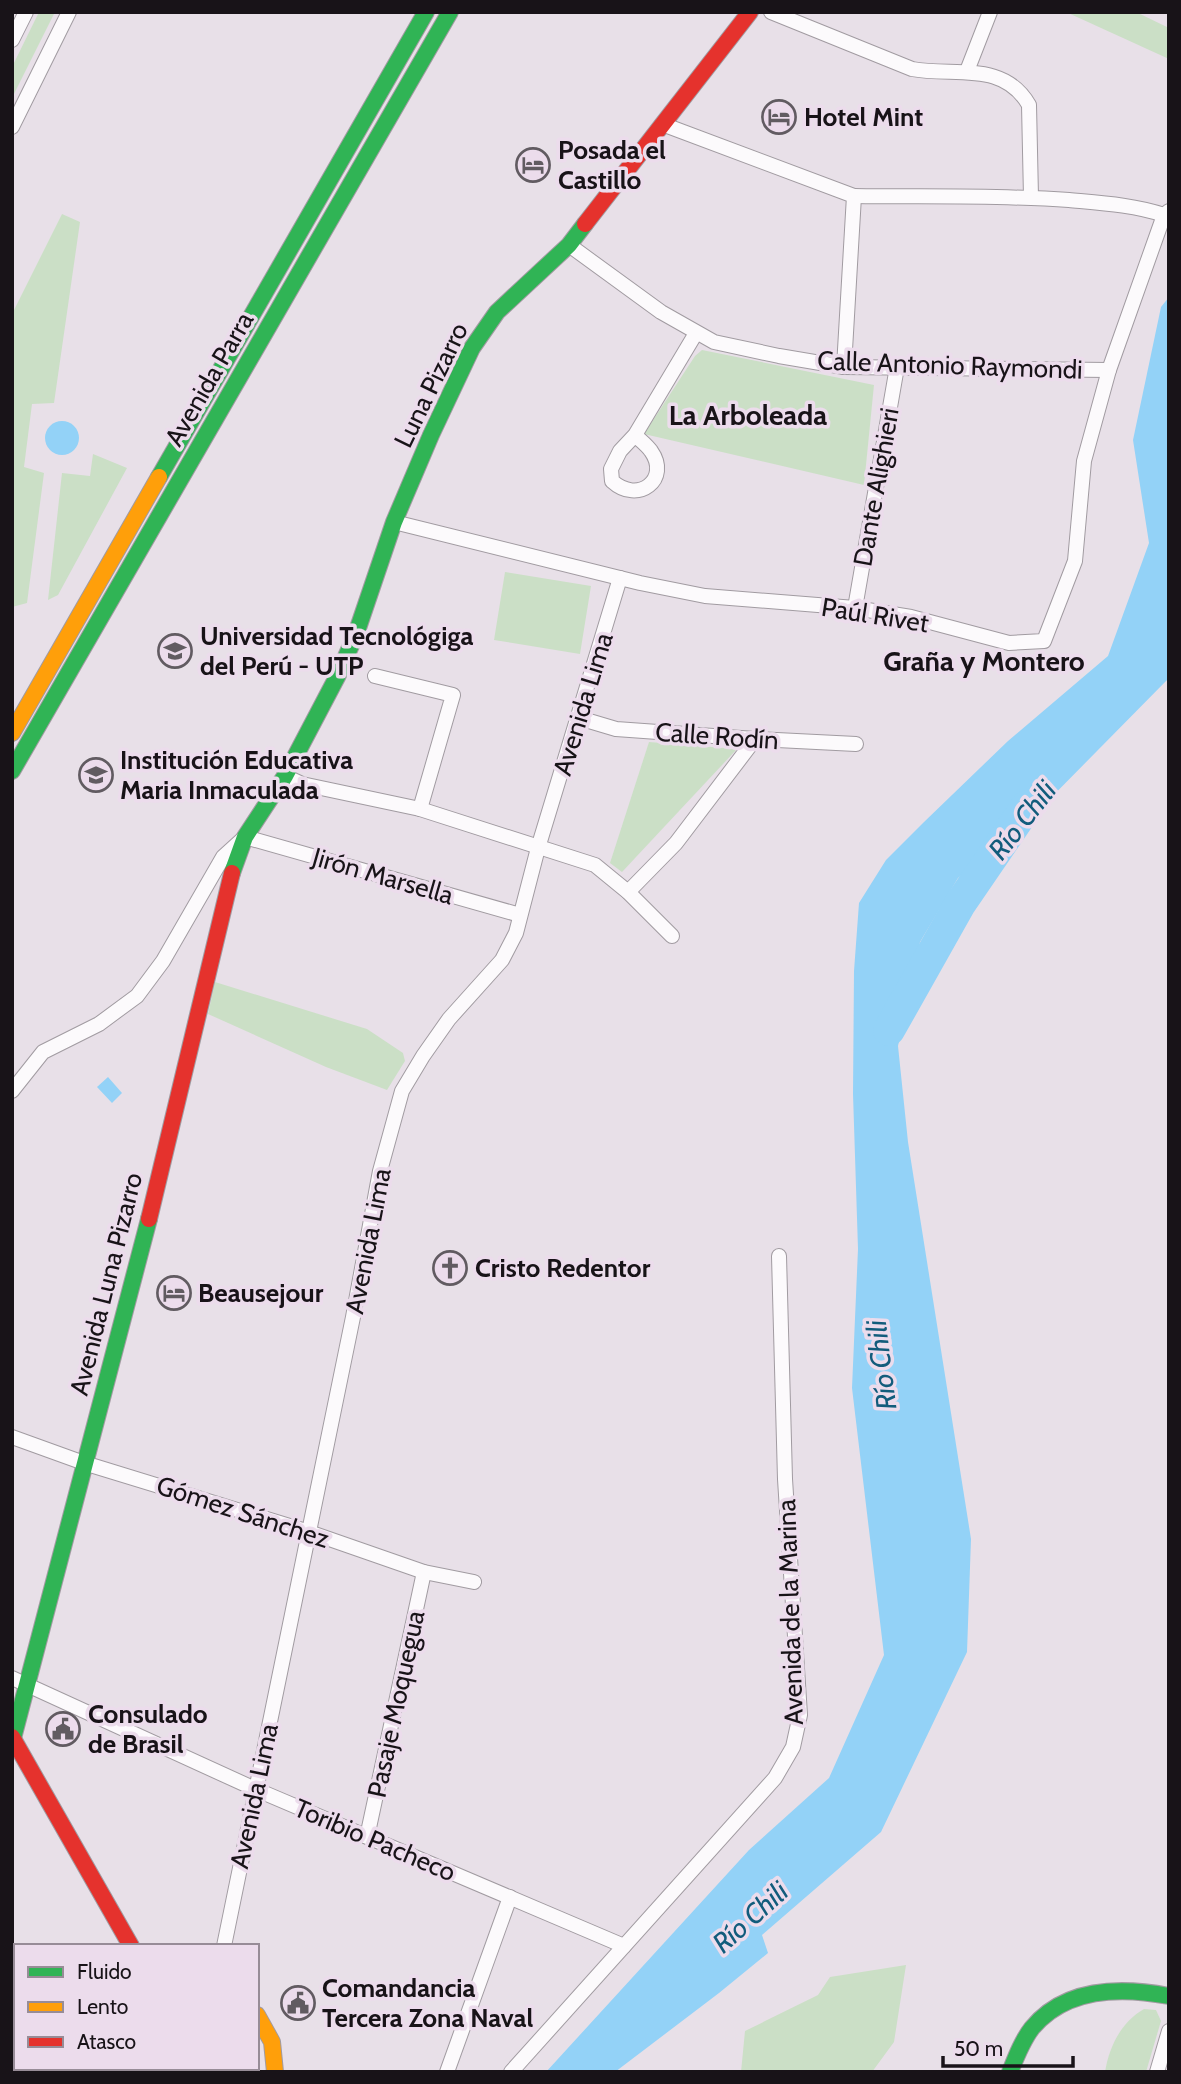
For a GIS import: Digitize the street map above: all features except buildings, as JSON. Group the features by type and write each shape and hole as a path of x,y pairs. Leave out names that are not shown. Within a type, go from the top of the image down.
{"street":[{"path":"12,40 26,12"},
{"path":"12,127 69,12"},
{"name":"Avenida Parra","path":"12,733 426,12"},
{"name":"Avenida Parra","path":"12,771 450,12"},
{"name":"Luna Pizarro","path":"245,837 285,776 338,677 356,634 394,522 472,348 497,312 569,245 750,12"},
{"path":"771,12 912,69 929,72 967,71 1010,83 1021,92 1028,105 1031,197"},
{"path":"967,71 990,12"},
{"path":"662,124 854,196 1031,197 1101,203 1166,213"},
{"path":"844,367 854,196"},
{"name":"Paúl Rivet","path":"394,522 705,596 855,608 911,617 1009,643 1044,641 1075,561 1084,461 1109,370 1166,213"},
{"name":"Calle Antonio Raymondi","path":"569,245 661,312 714,342 844,367 1109,370"},
{"path":"635,435 696,333"},
{"name":"Dante Alighieri","path":"855,608 897,367"},
{"name":"Avenida Lima","path":"224,1944 380,1171 402,1091 449,1019 502,960 516,933 538,848 621,578"},
{"path":"375,676 453,695 421,809"},
{"name":"Calle Rodín","path":"579,718 616,729 856,744"},
{"path":"628,892 676,843 755,739"},
{"path":"285,776 302,784 421,809 595,865 628,892 672,936"},
{"path":"12,1091 43,1052 99,1024 137,996 159,967 223,857 245,837"},
{"name":"Jirón Marsella","path":"245,837 520,915"},
{"name":"Avenida Luna Pizarro","path":"13,1740 20,1681 84,1463 139,1261 232,873 245,837"},
{"name":"Avenida de la Marina","path":"511,2072 775,1778 793,1747 800,1715 785,1479 779,1256"},
{"name":"Gómez Sánchez","path":"12,1437 84,1463 309,1532 424,1572 474,1582"},
{"name":"Pasaje Moquegua","path":"367,1837 424,1572"},
{"name":"Toribio Pacheco","path":"20,1681 255,1789 624,1946"},
{"path":"13,1740 130,1944"},
{"path":"447,2072 510,1897"},
{"path":"1010,2072 1035,2024 1068,2000 1099,1990 1140,1990 1169,1996"},
{"path":"259,2017 267,2027 274,2047 275,2072"},
{"path":"1157,2072 1169,2031"}],"green space":[{"path":"39,12 55,12 12,98 12,67"},
{"path":"1066,12 1136,12 1169,28 1169,59"},
{"path":"62,214 80,222 54,403 32,404 24,467 44,473 27,603 12,607 12,314"},
{"path":"702,350 874,385 864,485 644,434 695,356"},
{"path":"93,454 127,468 58,595 48,600 62,473 90,476"},
{"path":"505,572 591,586 580,654 494,640"},
{"path":"649,742 737,749 622,872 610,863"},
{"path":"215,982 367,1029 403,1053 405,1061 387,1090 326,1067 208,1014"},
{"path":"906,1965 894,2042 872,2072 741,2072 745,2031 818,1995 830,1977"},
{"path":"1144,2009 1156,2010 1161,2021 1146,2072 1105,2072 1117,2036 1136,2014"},
{"path":"146,2070 254,2070 254,2072"}],"water":[{"path":"1169,297 1169,678 1028,821 958,878 920,942 898,1046 908,1142 971,1539 967,1652 881,1832 762,1935 768,1953 615,2072 546,2072 749,1850 829,1778 884,1655 852,1388 858,1249 853,1094 854,971 859,903 886,860 924,822 1008,741 1108,656 1149,543 1133,440 1161,307"},
{"path":"62,421 74,426 79,438 74,450 62,455 50,450 45,438 50,426"},
{"path":"108,1077 122,1093 112,1103 97,1087"}],"waterway":[{"name":"Río Chili","path":"889,1030 960,904 1027,806"}],"traffic: fast":[{"path":"159,477 426,12"},
{"path":"12,771 450,12"},
{"path":"232,873 245,837 285,776 337,677 356,634 394,522 472,348 497,312 569,245 585,224"},
{"path":"12,1742 149,1219"},
{"path":"1010,2072 1032,2028 1061,2004 1078,1997 1114,1991 1169,1996"}],"traffic: slow":[{"path":"12,733 159,477"},
{"path":"259,2019 272,2042 275,2072"}],"traffic: jam":[{"path":"585,224 750,12"},
{"path":"149,1219 232,873"},
{"path":"12,1737 130,1944"}],"place":[{"name":"Hotel Mint","path":"779,117"},
{"name":"Posada el Castillo","path":"533,165"},
{"name":"Universidad Tecnológiga del Perú - UTP","path":"175,651"},
{"name":"Institución Educativa Maria Inmaculada","path":"96,775"},
{"name":"Cristo Redentor","path":"450,1268"},
{"name":"Beausejour","path":"174,1293"},
{"name":"Consulado de Brasil","path":"63,1729"},
{"name":"Comandancia Tercera Zona Naval","path":"298,2003"}],"district":[{"name":"La Arboleada","path":"748,415"},
{"name":"Graña y Montero","path":"984,661"}]}
